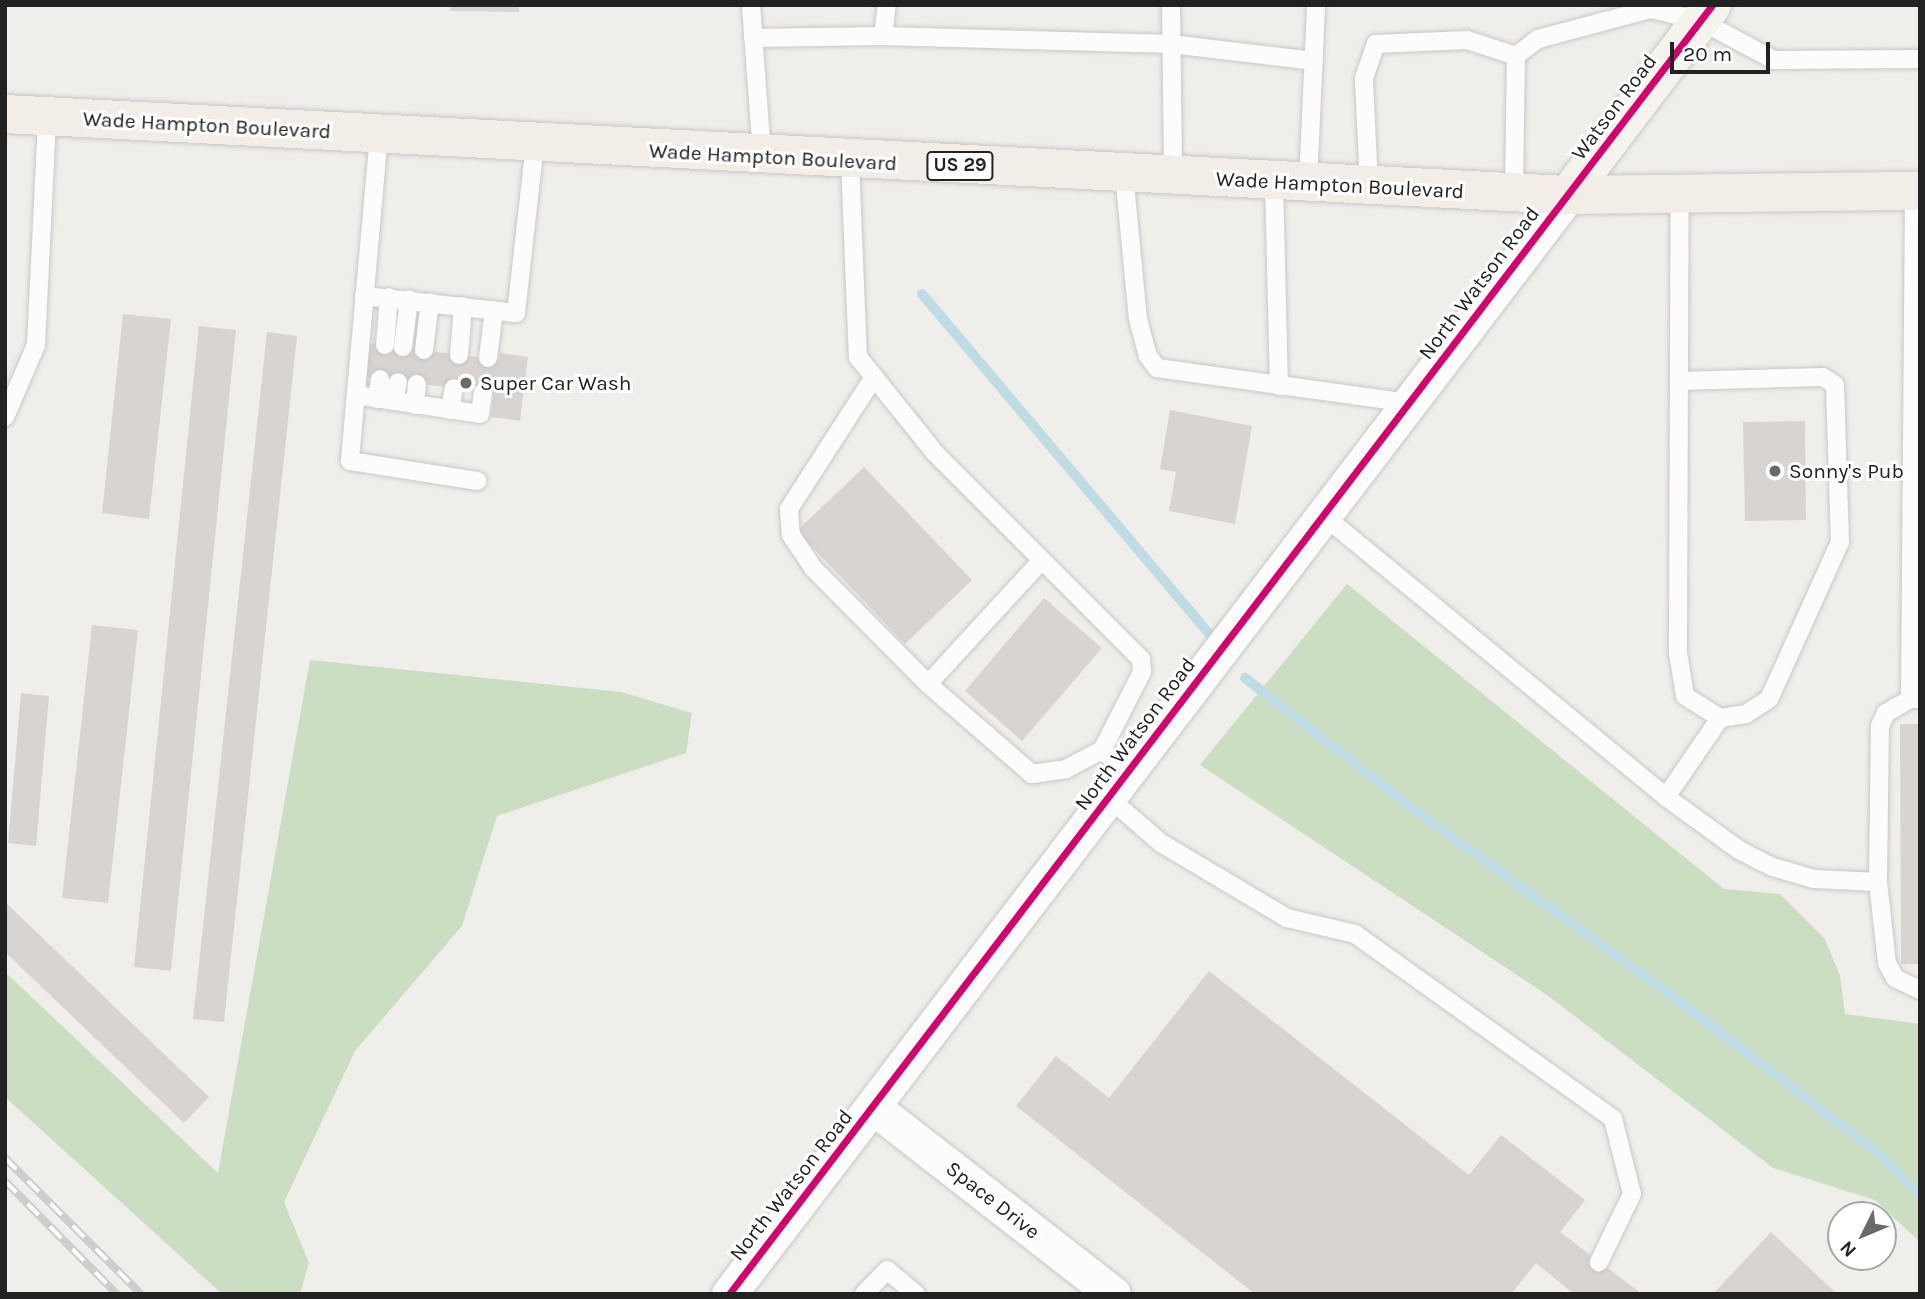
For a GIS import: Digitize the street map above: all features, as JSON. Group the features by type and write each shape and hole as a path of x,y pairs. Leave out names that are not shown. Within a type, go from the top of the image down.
{"main road":[{"name":"Wade Hampton Boulevard","path":"5,114 762,157 1514,193 1568,195 1917,191"}],"street":[{"name":"Watson Road","path":"1568,195 1706,13"},
{"name":"North Watson Road","path":"729,1294 1568,195"},
{"name":"Space Drive","path":"873,1107 1113,1294"}],"lane":[{"path":"751,5 762,157"},
{"path":"883,36 887,5"},
{"path":"1171,5 1173,176"},
{"path":"1279,386 1291,182 1314,61 1316,5"},
{"path":"1516,56 1538,39 1651,9 1706,13 1774,60 1920,59"},
{"path":"753,38 883,36 1171,44 1314,61"},
{"path":"1369,186 1364,78 1376,44 1467,40 1516,56"},
{"path":"1514,193 1516,56"},
{"path":"5,417 36,345 47,117"},
{"path":"379,135 350,461 477,481"},
{"path":"364,296 516,313 535,144"},
{"path":"850,161 858,357 935,453 1040,562 1141,659 1142,672 1102,750 1066,769 1032,774 928,684 813,568 791,535 789,509 874,377"},
{"path":"1124,174 1139,319 1148,356 1157,368 1173,373 1409,403"},
{"path":"1917,191 1915,699 1886,713 1880,726 1878,882 1887,962 1895,978 1920,990"},
{"path":"1679,381 1823,377 1835,385 1840,542 1769,699 1746,714 1720,718 1685,696 1678,653 1679,381 1680,194"},
{"path":"389,297 394,346 409,299"},
{"path":"424,350 430,302"},
{"path":"460,355 463,306"},
{"path":"488,358 494,310"},
{"path":"385,400 389,380"},
{"path":"415,405 417,384"},
{"path":"450,410 454,388"},
{"path":"356,396 480,414 483,392"},
{"path":"1324,516 1666,797 1739,850 1773,867 1815,879 1878,882"},
{"path":"928,684 1040,562"},
{"path":"1666,797 1720,718"},
{"path":"1102,750 1118,786 1161,843 1287,918 1355,934 1613,1119 1632,1194 1599,1262"},
{"path":"864,1294 887,1270 916,1294"}],"green space":[{"path":"1347,584 1724,889 1780,894 1825,939 1840,976 1845,1014 1920,1024 1920,1242 1897,1221 1897,1201 1876,1201 1773,1168 1547,995 1200,765"},
{"path":"310,660 621,692 692,713 686,753 497,816 462,926 355,1051 284,1202 309,1263 300,1294 222,1294 5,1097 5,972 218,1173"}],"building":[{"path":"450,5 519,5 519,12 450,11"},
{"path":"123,314 171,319 149,519 102,513"},
{"path":"199,326 236,330 171,971 134,967"},
{"path":"267,332 297,336 224,1022 193,1019"},
{"name":"Super Car Wash","path":"369,343 499,360 500,353 528,357 520,421 491,417 494,393 365,377"},
{"path":"1170,410 1252,426 1235,524 1169,511 1176,472 1160,469"},
{"name":"Sonny's Pub","path":"1805,421 1806,520 1745,521 1743,422"},
{"path":"864,467 972,580 905,644 797,531"},
{"path":"1044,598 1102,648 1022,741 965,691"},
{"path":"92,625 138,630 108,903 62,898"},
{"path":"21,693 49,696 36,846 8,843"},
{"path":"1900,724 1920,724 1920,964 1901,964"},
{"path":"5,902 209,1097 184,1123 5,952"},
{"path":"1209,971 1469,1175 1501,1135 1585,1200 1560,1232 1642,1294 1574,1294 1536,1263 1511,1294 1255,1294 1016,1106 1056,1056 1109,1098"},
{"path":"1771,1232 1837,1294 1713,1294"}],"waterway":[{"path":"922,294 1209,634"},
{"path":"1245,678 1413,809 1679,1001 1874,1150 1920,1195"}],"railway":[{"path":"5,1158 141,1294"},
{"path":"5,1181 117,1294"}],"cycle path":[{"path":"729,1294 1712,5"}],"place":[{"name":"Super Car Wash","path":"466,383"},
{"name":"Sonny's Pub","path":"1775,471"}]}
